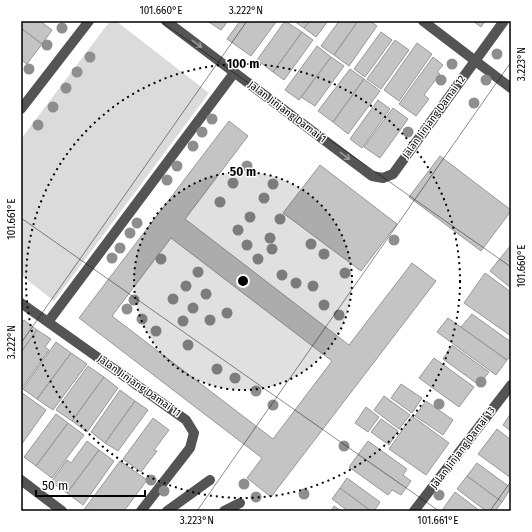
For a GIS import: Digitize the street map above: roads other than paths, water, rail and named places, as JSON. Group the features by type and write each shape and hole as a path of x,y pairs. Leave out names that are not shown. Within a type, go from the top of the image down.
{"street":[{"path":"21,109 89,21"},
{"name":"Jalan Jinjang Damai 1","path":"166,21 372,176 383,178 393,174"},
{"path":"423,21 511,88"},
{"name":"Jalan Jinjang Damai 12","path":"393,174 504,21"},
{"path":"48,322 234,73"},
{"name":"Jalan Jinjang Damai 11","path":"21,303 186,420 194,433 190,448 144,510"},
{"name":"Jalan Jinjang Damai 13","path":"414,511 511,384"},
{"path":"21,480 62,511"},
{"path":"167,511 210,480"},
{"path":"224,511 240,503"}]}
